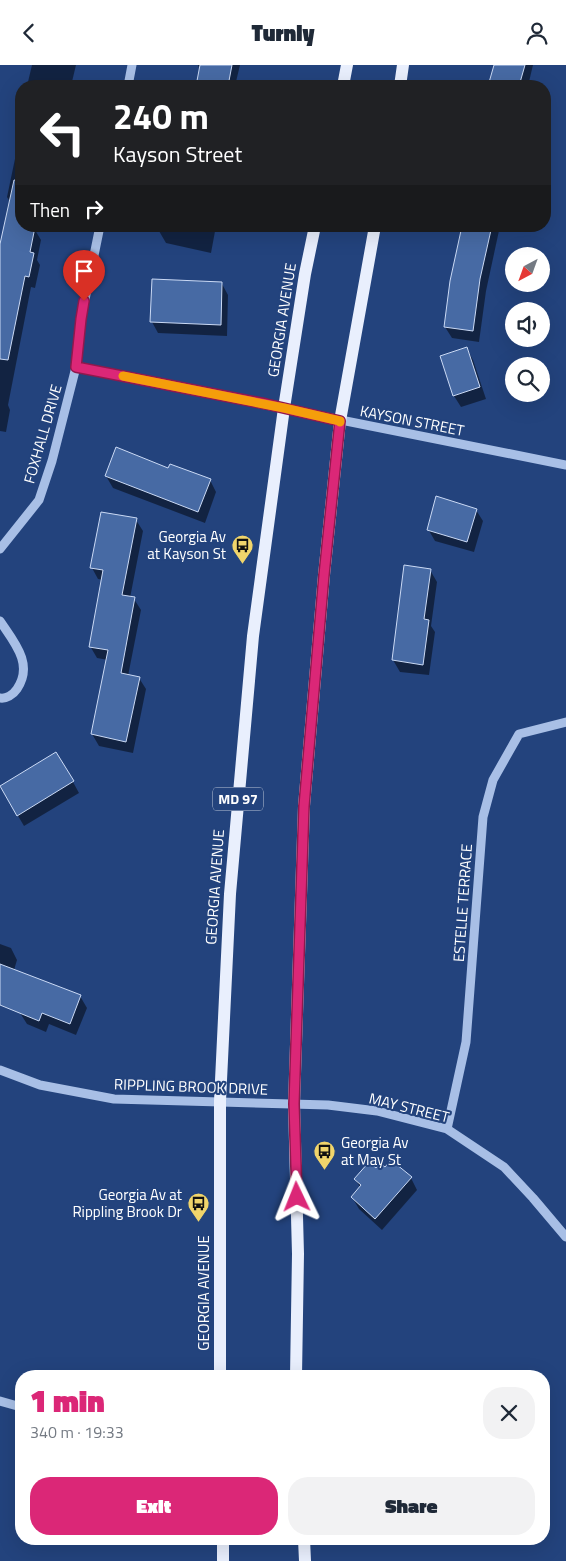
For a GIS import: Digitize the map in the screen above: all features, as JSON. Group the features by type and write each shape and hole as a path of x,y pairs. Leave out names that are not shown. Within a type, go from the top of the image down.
{"main road":[{"path":"344,80 347,65"},
{"path":"401,80 403,65"},
{"name":"GEORGIA AVENUE","path":"220,1370 220,1101 230,894 253,636 284,408 305,274 314,232"},
{"path":"296,1370 298,1254 294,1104 304,806 324,575 340,421 373,232"},
{"path":"223,1545 223,1561"},
{"path":"304,1545 305,1561"}],"street":[{"path":"129,80 132,65"},
{"name":"FOXHALL DRIVE","path":"0,549 38,500 52,461 76,367 81,319 99,232"},
{"name":"KAYSON STREET","path":"76,367 566,465"},
{"path":"0,621 19,650 24,663 21,683 15,693 5,699 0,699"},
{"name":"ESTELLE TERRACE","path":"446,1129 466,1043 483,817 493,780 519,734 566,722"},
{"name":"RIPPLING BROOK DRIVE","path":"0,1070 40,1085 114,1099 294,1104"},
{"name":"MAY STREET","path":"294,1104 328,1105 377,1111 446,1129 504,1167 566,1237"},
{"path":"0,1401 15,1405"}],"building":[{"path":"200,65 232,65 229,80 197,80"},
{"path":"494,65 525,65 521,80 490,80"},
{"path":"15,180 15,232 34,232 30,252 34,253 29,277 25,276 8,360 0,359 0,244"},
{"path":"461,232 491,232 480,279 473,331 444,327 450,281"},
{"path":"152,279 222,282 221,325 150,322"},
{"path":"467,347 480,387 453,396 440,356"},
{"path":"116,447 168,468 170,464 211,479 198,512 105,476"},
{"path":"436,496 477,509 467,542 427,530"},
{"path":"101,512 137,518 122,595 135,597 121,673 140,677 126,742 91,734 108,650 89,647 103,570 90,568"},
{"path":"404,565 431,569 424,619 429,620 423,665 392,660"},
{"path":"56,752 74,781 17,816 0,786"},
{"path":"0,964 81,995 70,1024 42,1013 39,1021 0,1005"},
{"path":"391,1160 412,1177 375,1219 351,1197 361,1185 354,1179 369,1162 376,1168 380,1163 385,1167"}],"slow traffic":[{"path":"123,376 284,408 340,422"}],"place":[{"name":"Georgia Av at Kayson St","path":"242,565"},
{"name":"Georgia Av at May St","path":"325,1171"},
{"name":"Georgia Av at Rippling Brook Dr","path":"198,1223"}],"route":[{"path":"84,301 76,367 266,404 340,421 324,575 304,806 294,1104 297,1197"}]}
